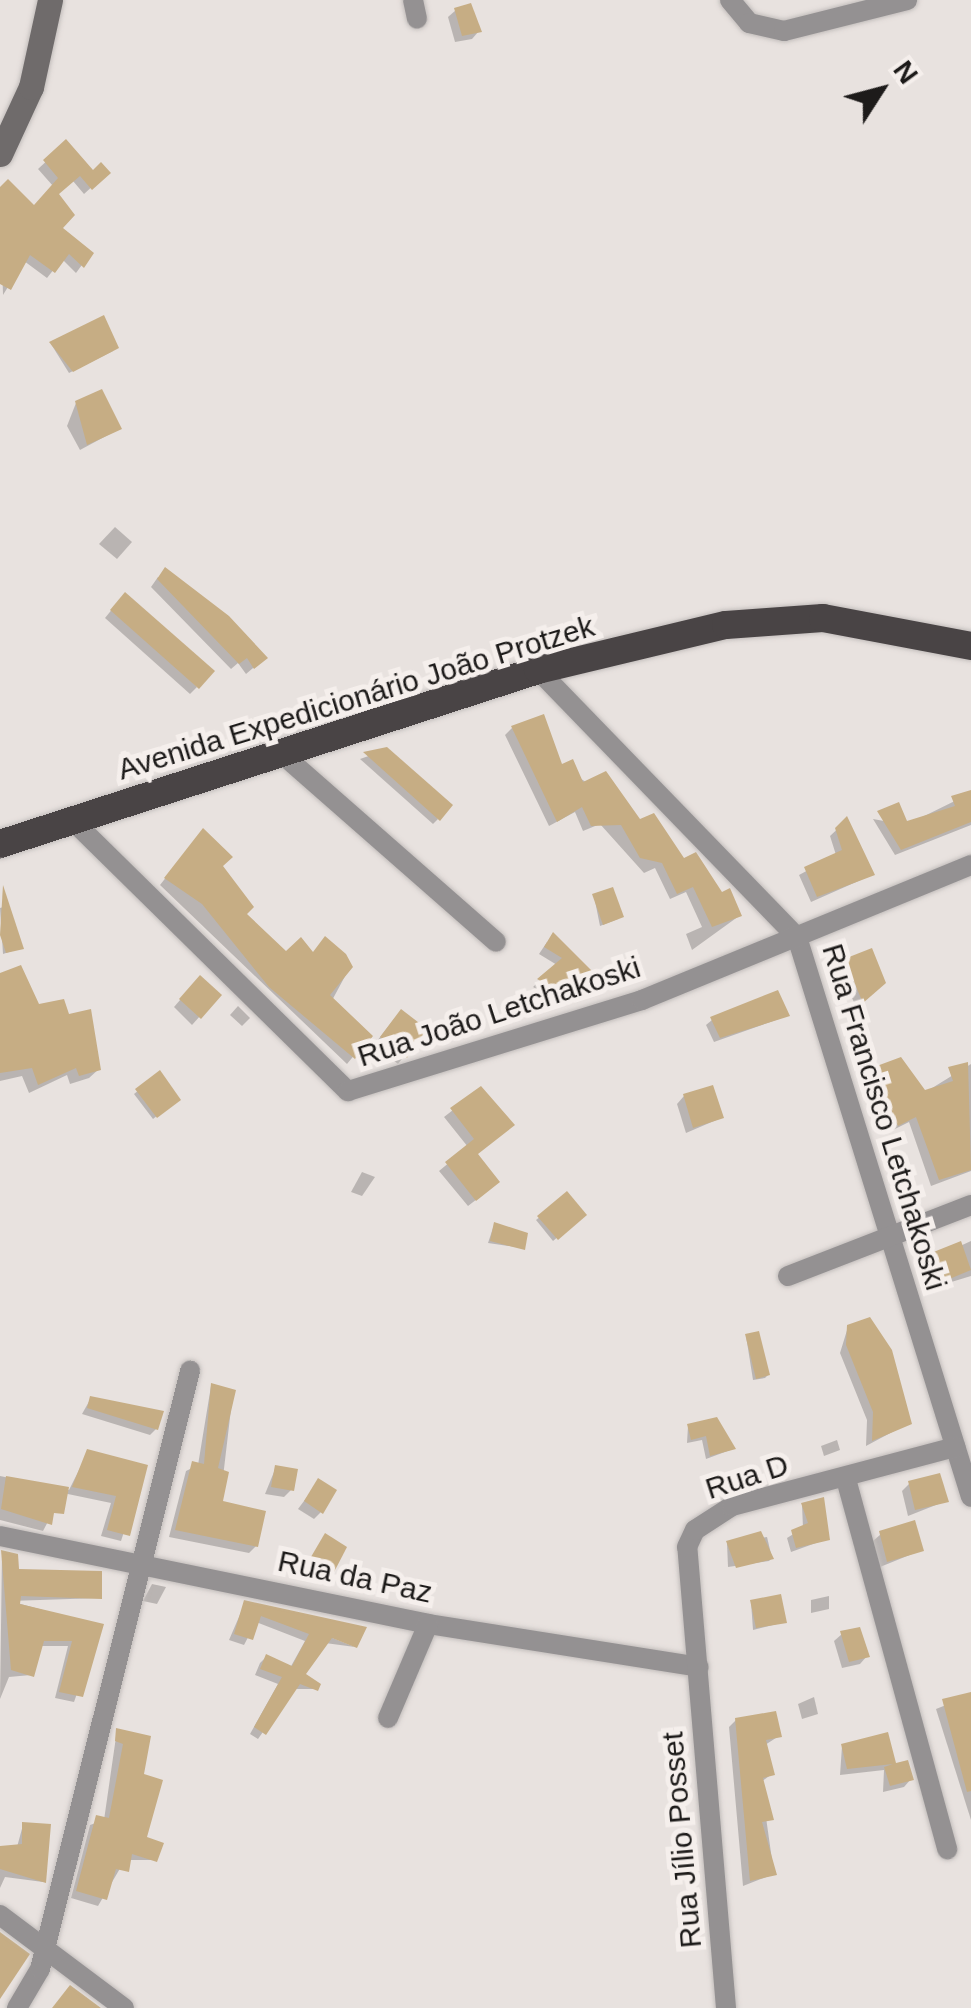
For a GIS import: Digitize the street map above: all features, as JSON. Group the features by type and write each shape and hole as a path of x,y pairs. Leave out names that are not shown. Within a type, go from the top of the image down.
{"highway":[{"name":"Avenida Expedicionário João Protzek","path":"0,844 538,670 726,625 823,618 971,646"}],"main road":[{"path":"0,154 31,87 50,0"}],"street":[{"path":"730,0 749,23 784,31 907,0"},
{"name":"Rua Francisco Letchakoski","path":"538,670 797,937 971,1497"},
{"path":"280,754 496,942"},
{"name":"Rua João Letchakoski","path":"72,820 348,1090 624,1006 971,865"},
{"path":"788,1276 971,1205"},
{"path":"17,2008 45,1946 190,1370"},
{"name":"Rua D","path":"699,1667 687,1547 694,1530 732,1506 955,1447"},
{"path":"846,1478 947,1849"},
{"name":"Rua da Paz","path":"0,1536 428,1624 699,1667"},
{"path":"388,1718 428,1624"},
{"name":"Rua Jílio Posset","path":"699,1667 726,2008"},
{"path":"0,1915 124,2008"}],"building":[{"path":"471,3 482,32 462,36 454,8"},
{"path":"66,139 93,170 101,162 111,173 92,190 80,176 59,194 75,215 63,228 94,253 84,268 69,254 55,273 30,255 11,290 0,284 0,187 8,179 34,205 58,178 43,160"},
{"path":"104,315 119,348 73,372 49,342"},
{"path":"102,389 122,429 87,445 75,401"},
{"path":"165,567 229,616 268,658 254,669 247,658 239,664 157,579"},
{"path":"125,592 215,671 199,689 110,610"},
{"path":"544,714 562,764 573,759 583,782 606,771 640,819 654,813 684,858 696,852 722,892 730,888 742,916 712,927 693,887 677,894 662,863 640,858 621,825 591,826 582,807 557,822 511,726"},
{"path":"387,747 453,805 440,821 363,752"},
{"path":"971,790 971,822 901,850 877,811 899,802 907,821 955,806 951,796"},
{"path":"847,816 875,875 817,897 804,867 842,850 835,828"},
{"path":"203,828 233,857 223,866 254,907 247,914 286,951 301,937 313,952 325,936 346,954 353,967 330,995 373,1036 355,1059 269,987 202,904 164,878"},
{"path":"3,885 24,949 6,953 0,935"},
{"path":"613,887 624,917 603,925 592,894"},
{"path":"553,932 595,974 569,997 537,979 562,958 544,947"},
{"path":"872,948 886,983 863,1003 844,959"},
{"path":"21,965 39,1004 64,999 69,1014 91,1009 101,1070 79,1076 76,1068 38,1085 32,1068 0,1073 0,973"},
{"path":"200,975 222,995 201,1019 179,999"},
{"path":"778,990 790,1016 720,1038 710,1017"},
{"path":"401,1009 427,1029 407,1058 380,1037"},
{"path":"901,1057 925,1090 953,1081 948,1067 968,1062 971,1170 939,1180 916,1117 898,1126 884,1094 876,1097 866,1070"},
{"path":"160,1070 181,1100 157,1118 135,1089"},
{"path":"713,1085 724,1118 693,1128 683,1094"},
{"path":"481,1086 515,1125 478,1154 500,1182 476,1201 445,1162 474,1139 450,1108"},
{"path":"567,1191 587,1215 558,1240 537,1216"},
{"path":"494,1222 528,1233 525,1250 490,1241"},
{"path":"961,1241 971,1270 942,1282 931,1253"},
{"path":"870,1317 892,1350 912,1424 872,1441 873,1412 846,1345 847,1325"},
{"path":"759,1331 770,1375 756,1379 745,1334"},
{"path":"211,1383 236,1390 218,1468 229,1472 223,1501 266,1511 258,1547 175,1530 192,1461 204,1464"},
{"path":"90,1396 164,1411 158,1430 87,1408"},
{"path":"717,1417 736,1449 710,1456 706,1436 691,1440 687,1424"},
{"path":"87,1449 148,1465 130,1536 107,1530 116,1496 72,1487"},
{"path":"275,1465 298,1469 294,1491 271,1487"},
{"path":"940,1473 949,1502 915,1510 908,1481"},
{"path":"6,1476 69,1487 64,1514 54,1513 52,1525 1,1509"},
{"path":"318,1478 337,1490 323,1514 304,1501"},
{"path":"824,1497 830,1540 796,1548 791,1530 808,1523 801,1503"},
{"path":"915,1520 924,1551 887,1562 879,1531"},
{"path":"761,1531 774,1559 736,1568 726,1541"},
{"path":"325,1533 347,1547 332,1576 308,1562"},
{"path":"1,1550 18,1554 19,1569 102,1571 102,1599 21,1596 20,1604 104,1624 83,1697 59,1692 72,1641 44,1641 34,1677 11,1670"},
{"path":"781,1594 787,1623 756,1628 750,1600"},
{"path":"244,1600 367,1627 357,1648 332,1638 306,1674 321,1684 318,1691 300,1684 266,1735 254,1727 282,1677 260,1669 266,1654 292,1666 309,1634 261,1616 253,1640 234,1634"},
{"path":"860,1627 870,1657 849,1662 840,1631"},
{"path":"971,1692 971,1791 967,1792 942,1699"},
{"path":"776,1711 782,1737 766,1740 775,1775 763,1778 774,1820 762,1822 777,1875 750,1881 735,1718"},
{"path":"116,1728 151,1736 144,1774 163,1780 147,1837 164,1843 157,1862 132,1854 129,1872 116,1869 107,1900 76,1891 96,1815 109,1818 123,1744 115,1741"},
{"path":"888,1732 896,1763 908,1760 914,1780 890,1786 884,1767 893,1764 847,1769 841,1744"},
{"path":"22,1822 51,1824 46,1883 0,1869 0,1846 22,1844"},
{"path":"0,1932 30,1954 0,1999"},
{"path":"70,1985 101,2008 52,2008"}]}
